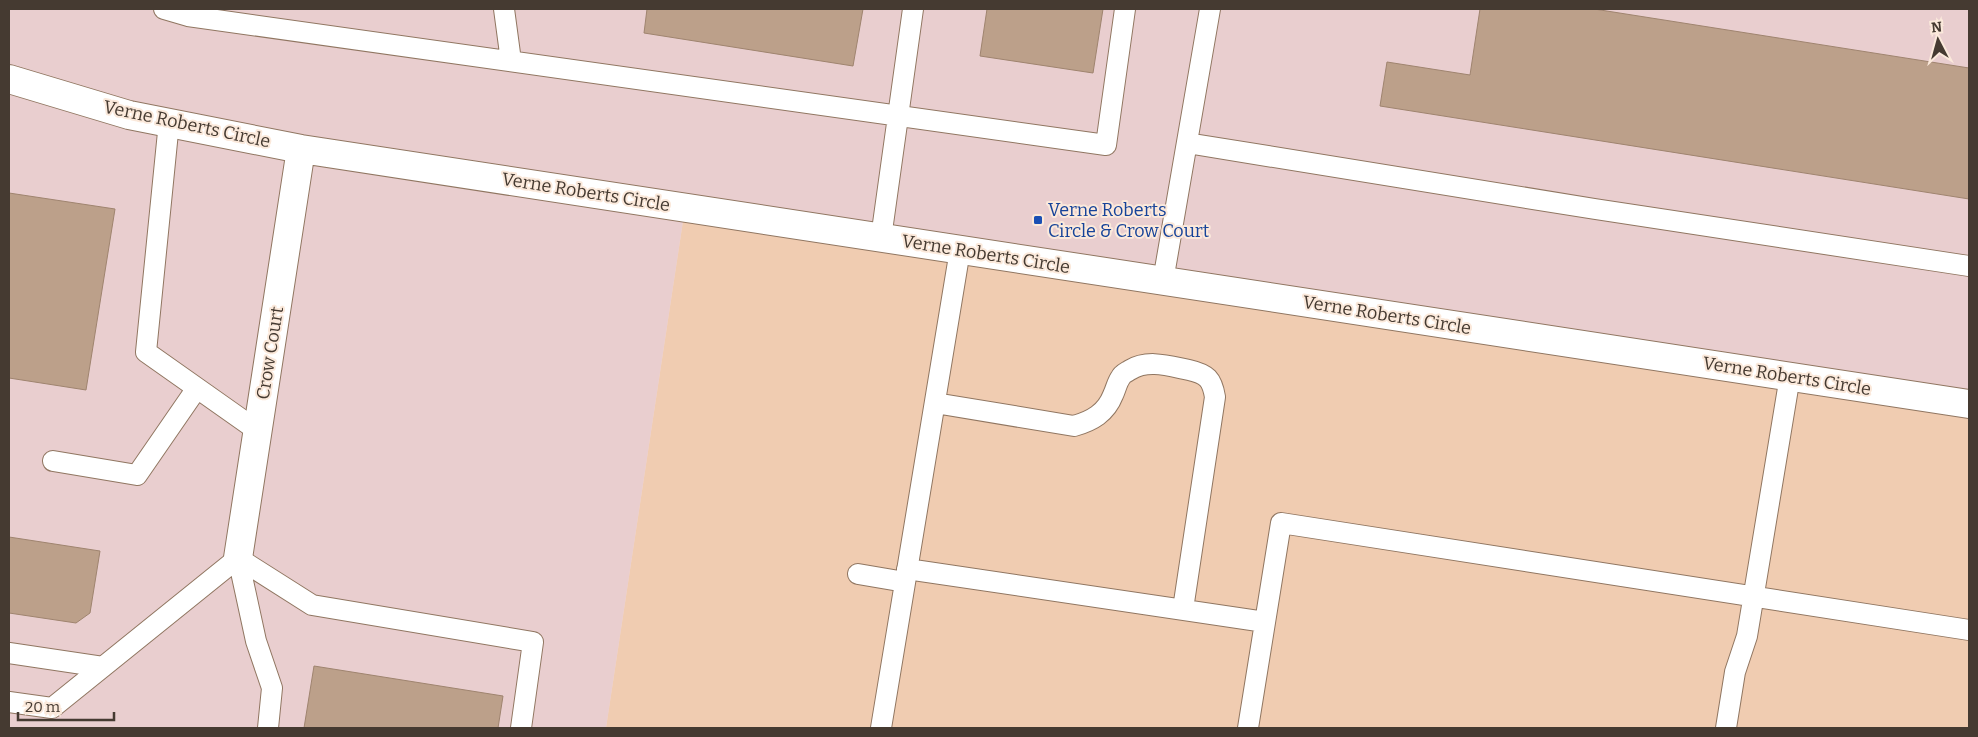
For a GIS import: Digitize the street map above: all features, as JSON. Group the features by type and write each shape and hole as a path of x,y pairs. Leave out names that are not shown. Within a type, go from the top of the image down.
{"street":[{"name":"Verne Roberts Circle","path":"9,78 129,115 301,148 1969,404"},
{"name":"Crow Court","path":"238,558 301,148"}],"lane":[{"path":"164,9 188,16 1106,145 1125,9"},
{"path":"504,9 511,61"},
{"path":"881,238 914,9"},
{"path":"1163,281 1210,9"},
{"path":"169,122 146,352 258,431"},
{"path":"1186,144 1585,208 1969,266"},
{"path":"880,728 960,250"},
{"path":"934,403 1074,426 1090,421 1109,406 1121,376 1134,368 1146,364 1162,364 1206,375 1213,384 1215,397 1183,609"},
{"path":"1726,728 1732,686 1747,636 1790,376"},
{"path":"53,461 137,474 197,388"},
{"path":"1248,728 1281,523 1969,630"},
{"path":"9,702 52,708 238,558"},
{"path":"238,558 256,641 272,688 268,728"},
{"path":"238,558 312,605 532,642 521,728"},
{"path":"858,574 906,575 1183,609 1265,622"},
{"path":"9,653 103,667"}],"shaded area":[{"path":"9,9 1969,9 1969,404 685,208 606,728 9,728"},
{"path":"685,208 1969,404 1969,728 606,728"}],"building":[{"path":"647,9 863,9 853,66 644,33"},
{"path":"987,9 1103,9 1093,73 980,56"},
{"path":"1480,9 1594,9 1969,68 1969,199 1380,106 1387,62 1470,75"},
{"path":"9,193 115,209 86,390 9,378"},
{"path":"9,537 100,551 90,613 76,623 9,613"},
{"path":"314,666 503,696 498,728 304,728"}],"place":[{"name":"Verne Roberts Circle & Crow Court","path":"1038,220"}]}
